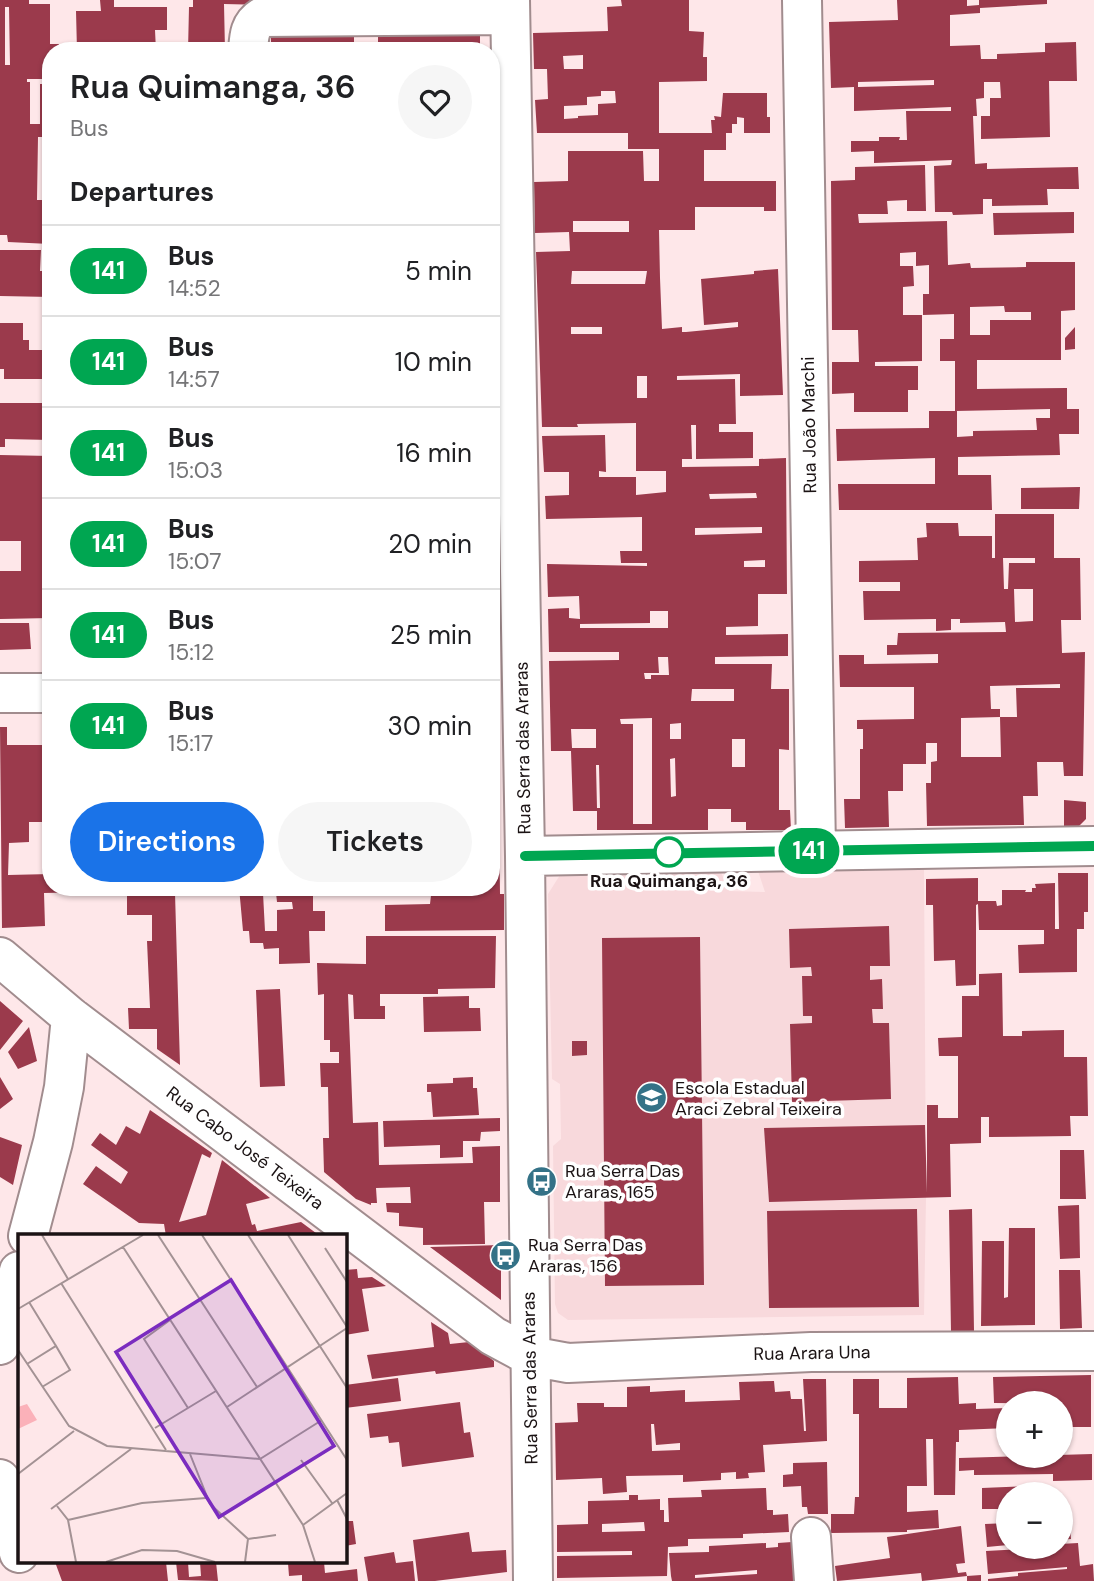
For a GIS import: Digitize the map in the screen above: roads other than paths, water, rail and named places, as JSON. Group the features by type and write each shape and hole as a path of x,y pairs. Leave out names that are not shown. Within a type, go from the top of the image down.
{"street":[{"name":"Rua João Marchi","path":"802,0 816,850"},
{"path":"255,34 510,7"},
{"name":"Rua Serra das Araras","path":"510,7 507,698 525,856 533,1581"},
{"path":"0,693 42,693"},
{"path":"525,856 1094,846"},
{"name":"Rua Cabo José Teixeira","path":"0,957 71,1017 493,1336 530,1356"},
{"path":"29,1234 53,1142 64,1087 71,1017"},
{"path":"0,1345 18,1275"},
{"name":"Rua Arara Una","path":"530,1356 568,1363 811,1352 1094,1350"},
{"path":"0,1479 18,1549"},
{"path":"811,1536 814,1581"},
{"path":"23,1564 27,1581"}],"place":[{"name":"Rua Quimanga, 36","path":"669,852"},
{"name":"Escola Estadual Araci Zebral Teixeira","path":"652,1098"},
{"name":"Rua Serra Das Araras, 165","path":"542,1181"},
{"name":"Rua Serra Das Araras, 156","path":"505,1255"}]}
